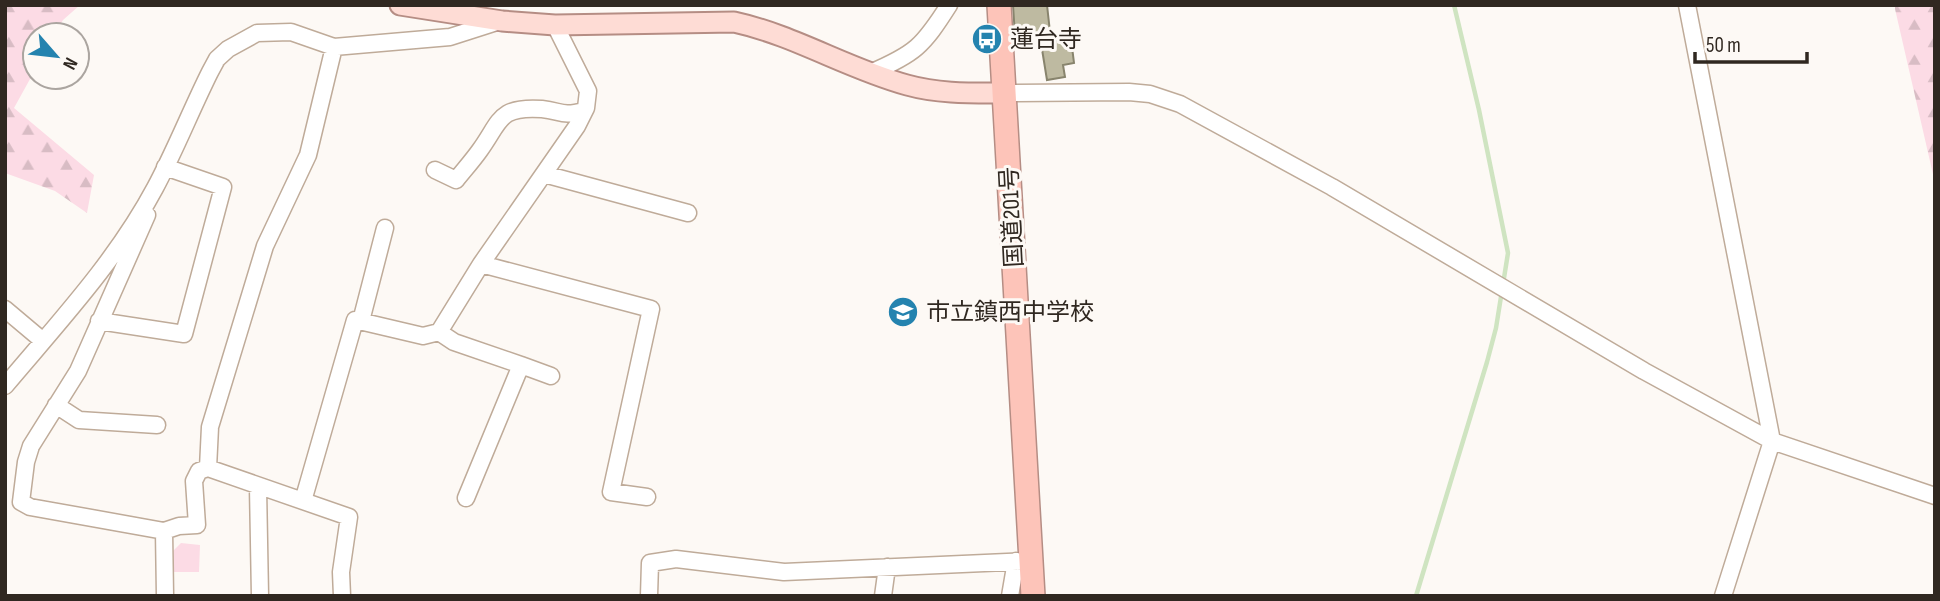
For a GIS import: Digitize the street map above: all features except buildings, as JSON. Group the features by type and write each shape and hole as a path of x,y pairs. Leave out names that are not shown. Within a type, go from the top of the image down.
{"highway":[{"name":"国道201号","path":"999,5 1005,93 1023,561 1033,596"}],"main road":[{"path":"411,6 502,20 555,24 734,22 755,27 908,86 948,93 1005,93"}],"street":[{"path":"870,73 901,60 920,46 949,5"},
{"path":"1687,5 1772,441 1723,596"},
{"path":"342,596 341,572 349,517 208,468 199,471 194,481 197,525 179,526 164,531 30,507 21,502 26,462 31,446 78,371 145,222 155,189 217,59 238,41 257,33 291,32 334,47 450,37 502,20"},
{"path":"303,501 355,320 423,336 439,332 481,264 577,127 589,91 555,24"},
{"path":"208,468 210,427 265,246 308,155 334,47"},
{"path":"1005,93 1129,92 1150,94 1180,104 1332,187 1644,370 1772,441 1935,496"},
{"path":"435,170 456,180 481,149 501,116 518,110 543,109 569,115 584,111"},
{"path":"99,321 184,334 223,187 165,167"},
{"path":"544,174 688,213"},
{"path":"5,386 88,288 155,189"},
{"path":"361,321 385,229"},
{"path":"481,264 651,309 611,492 647,497"},
{"path":"5,309 43,341"},
{"path":"439,332 454,342 551,376"},
{"path":"466,498 522,365"},
{"path":"56,405 79,420 157,425"},
{"path":"258,487 260,596"},
{"path":"164,531 165,596"},
{"path":"649,596 650,563 676,559 784,572 1023,561 1010,596"},
{"path":"883,596 887,567"}],"green space":[{"path":"5,5 80,5 62,21 21,21 21,91 23,91 14,108 94,175 87,213 55,191 5,173"},
{"path":"1895,5 1935,5 1935,183 1895,9"},
{"path":"181,543 200,545 199,572 172,572 172,552"}],"waterway":[{"path":"1416,596 1487,362 1496,328 1508,253 1454,5"}],"place":[{"name":"蓮台寺","path":"987,39"},
{"name":"市立鎮西中学校","path":"903,312"}]}
